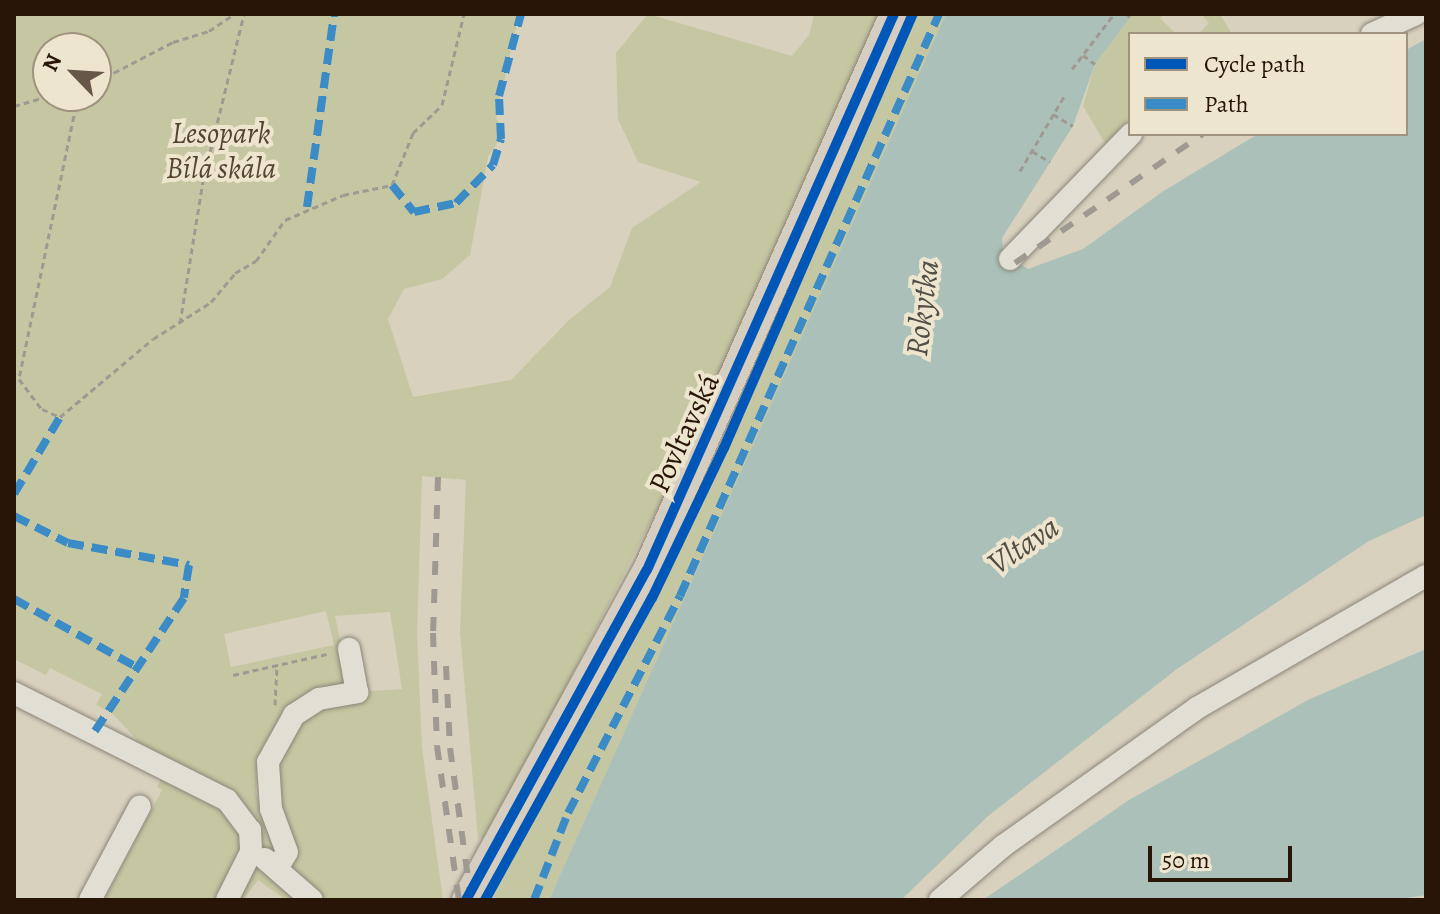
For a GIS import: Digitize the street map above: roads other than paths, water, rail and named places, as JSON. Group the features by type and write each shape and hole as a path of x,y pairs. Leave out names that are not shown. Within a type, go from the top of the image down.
{"main road":[{"name":"Povltavská","path":"466,900 647,570 894,14"}],"lane":[{"path":"1376,32 1416,14"},
{"path":"1010,259 1129,136"},
{"path":"940,900 1003,846 1197,708 1426,576"},
{"path":"278,867 287,852 271,809 268,762 294,715 319,699 357,692 342,651"},
{"path":"14,693 227,800 250,830 251,852 227,900"},
{"path":"90,900 140,806"},
{"path":"251,852 278,867 312,900"}],"water":[{"path":"946,14 1133,14 1095,64 1073,126 1002,238 1003,251 1028,269 1083,249 1162,192 1255,136 1408,136 1408,49 1426,39 1426,515 1369,541 1177,669 988,816 901,900 549,900"},
{"path":"1426,649 1426,895 1393,900 983,900 1129,800 1310,699"}],"railway":[{"path":"1015,263 1200,136"},
{"path":"438,477 433,633 437,746 459,900"},
{"path":"446,666 450,748 470,893"}],"park label":[{"name":"Lesopark Bílá skála","path":"221,150"}],"water label":[{"name":"Rokytka","path":"922,308"},
{"name":"Vltava","path":"1023,545"}]}
